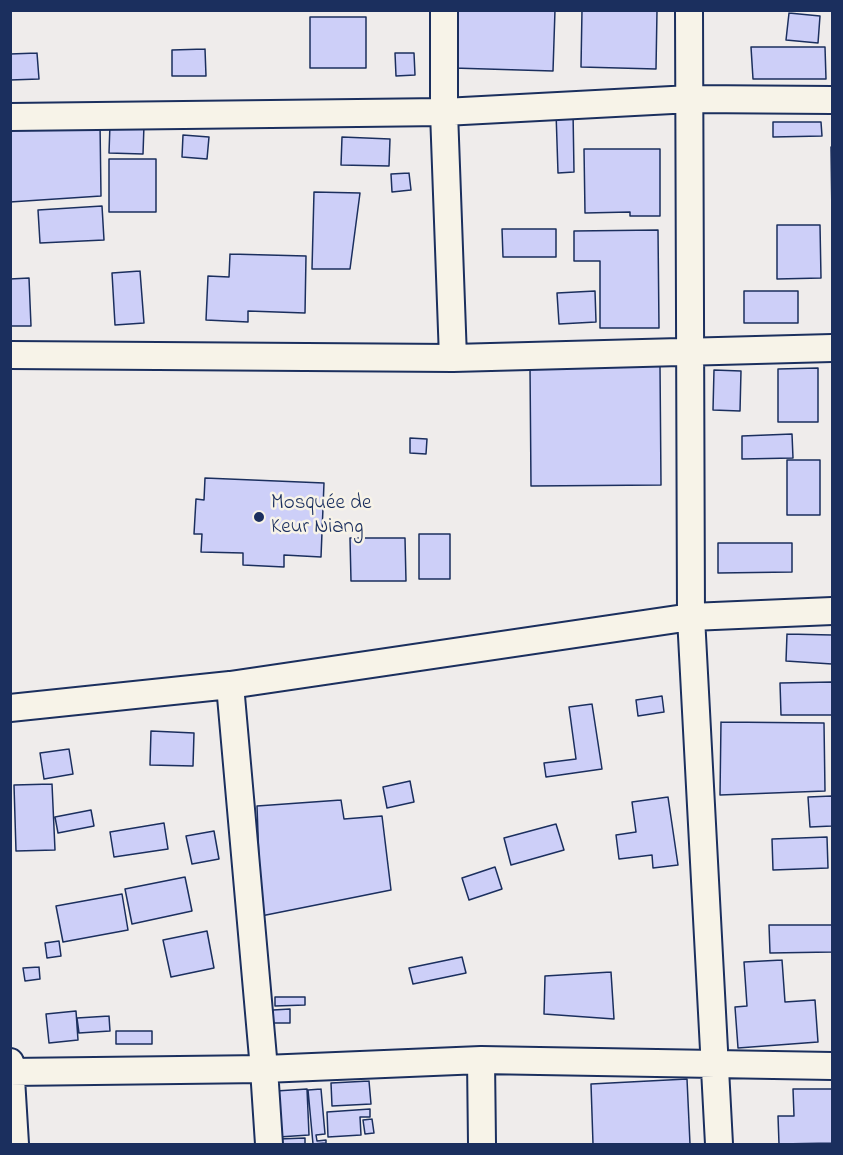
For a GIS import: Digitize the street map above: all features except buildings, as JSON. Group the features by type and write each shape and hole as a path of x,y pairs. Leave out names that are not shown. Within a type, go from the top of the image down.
{"street":[{"path":"444,10 444,112 453,358"},
{"path":"689,10 691,617 719,1144"},
{"path":"10,117 444,112 690,99 832,99"},
{"path":"10,355 453,358 832,348"},
{"path":"10,708 230,685 691,617 832,612"},
{"path":"230,685 264,1069 268,1144"},
{"path":"481,1060 482,1144"},
{"path":"11,1072 264,1069 481,1060 832,1066"},
{"path":"10,1062 15,1144"}],"place":[{"name":"Mosquée de Keur Niang","path":"259,517"}]}
